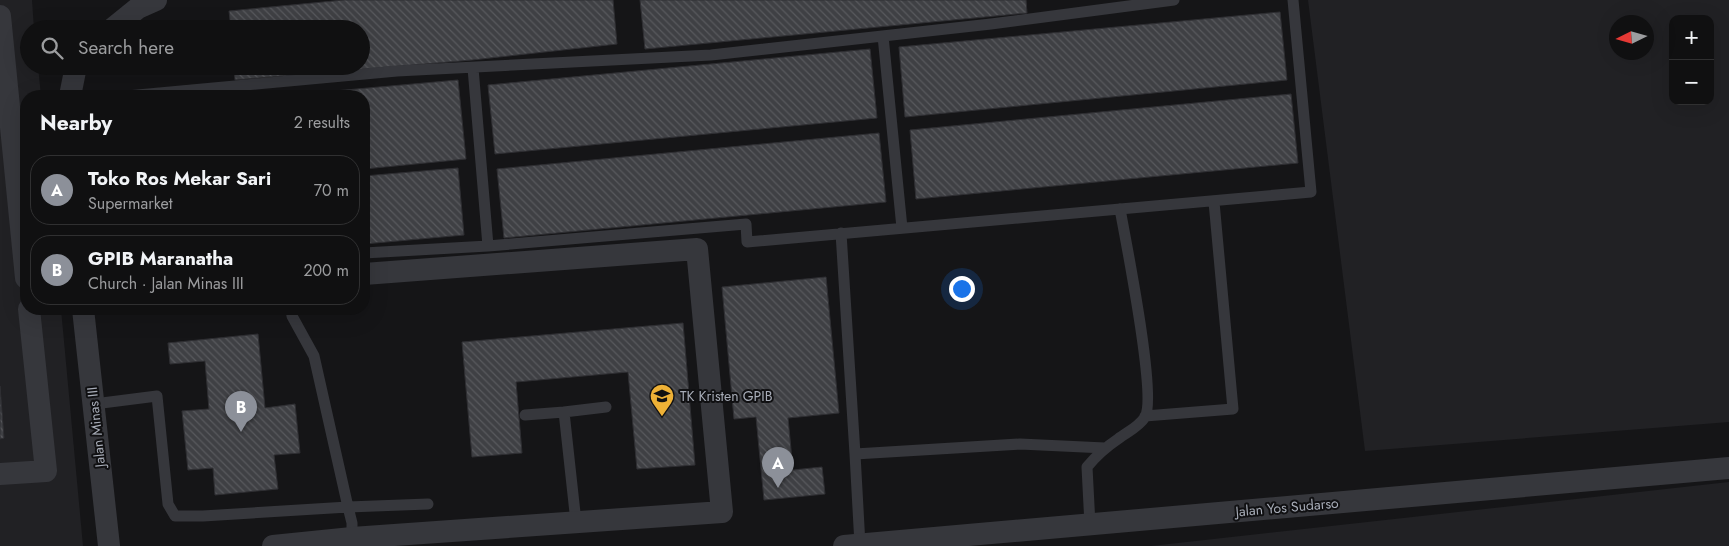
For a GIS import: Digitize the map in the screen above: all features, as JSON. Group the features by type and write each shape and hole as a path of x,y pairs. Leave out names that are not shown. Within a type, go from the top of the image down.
{"street":[{"path":"123,20 138,8 156,0"},
{"path":"0,16 10,223 20,257"},
{"path":"71,90 74,75"},
{"path":"273,546 352,538 722,512 697,249 370,274"},
{"path":"0,474 46,471 30,315"},
{"name":"Jalan Minas III","path":"84,315 109,546"},
{"name":"Jalan Yos Sudarso","path":"852,545 1729,468"}],"lane":[{"path":"370,74 711,55 1174,0"},
{"path":"370,252 488,246 746,224 747,242 1311,192 1293,0"},
{"path":"882,36 902,228"},
{"path":"473,68 488,246"},
{"path":"192,90 354,75"},
{"path":"1145,416 1233,409 1214,202"},
{"path":"1090,525 1087,467 1105,448 1135,427 1145,416 1148,394 1146,364 1120,209"},
{"path":"841,234 854,454 852,545"},
{"path":"292,315 314,356 352,524 352,538"},
{"path":"94,404 157,396 168,504 175,516 198,517 348,507 428,504"},
{"path":"525,415 606,407"},
{"path":"564,412 576,522"},
{"path":"854,454 1020,444 1105,448"}],"shaded area":[{"path":"0,0 32,0 33,20 20,20 20,75 39,75 40,90 20,90 20,315 62,315 83,546 0,546"},
{"path":"1308,0 1729,0 1729,422 1365,451"},
{"path":"1729,482 1729,546 1151,546"}],"building":[{"path":"344,0 613,0 617,44 472,60 370,69 370,20 230,20 229,11"},
{"path":"640,0 1026,0 1027,13 645,49"},
{"path":"1280,12 1287,80 905,117 899,47"},
{"path":"870,49 877,118 495,154 488,85"},
{"path":"235,75 294,75 235,80"},
{"path":"458,80 466,159 370,168 370,90 346,90"},
{"path":"1291,94 1298,163 916,199 910,130"},
{"path":"879,133 886,202 504,238 497,169"},
{"path":"458,168 464,235 370,243 370,175"},
{"path":"826,277 839,413 788,418 793,470 822,467 825,494 764,500 756,417 734,419 722,287"},
{"name":"TK Kristen GPIB","path":"683,323 695,465 637,469 628,372 516,382 522,453 472,457 462,342"},
{"path":"258,334 265,408 295,404 300,453 274,455 278,489 215,495 213,468 188,470 182,411 209,409 205,361 170,364 168,343"},
{"path":"0,386 4,438 0,439"}],"place":[{"name":"TK Kristen GPIB","path":"662,417"},
{"name":"GPIB Maranatha","path":"241,432"},
{"name":"Toko Ros Mekar Sari","path":"778,488"}]}
